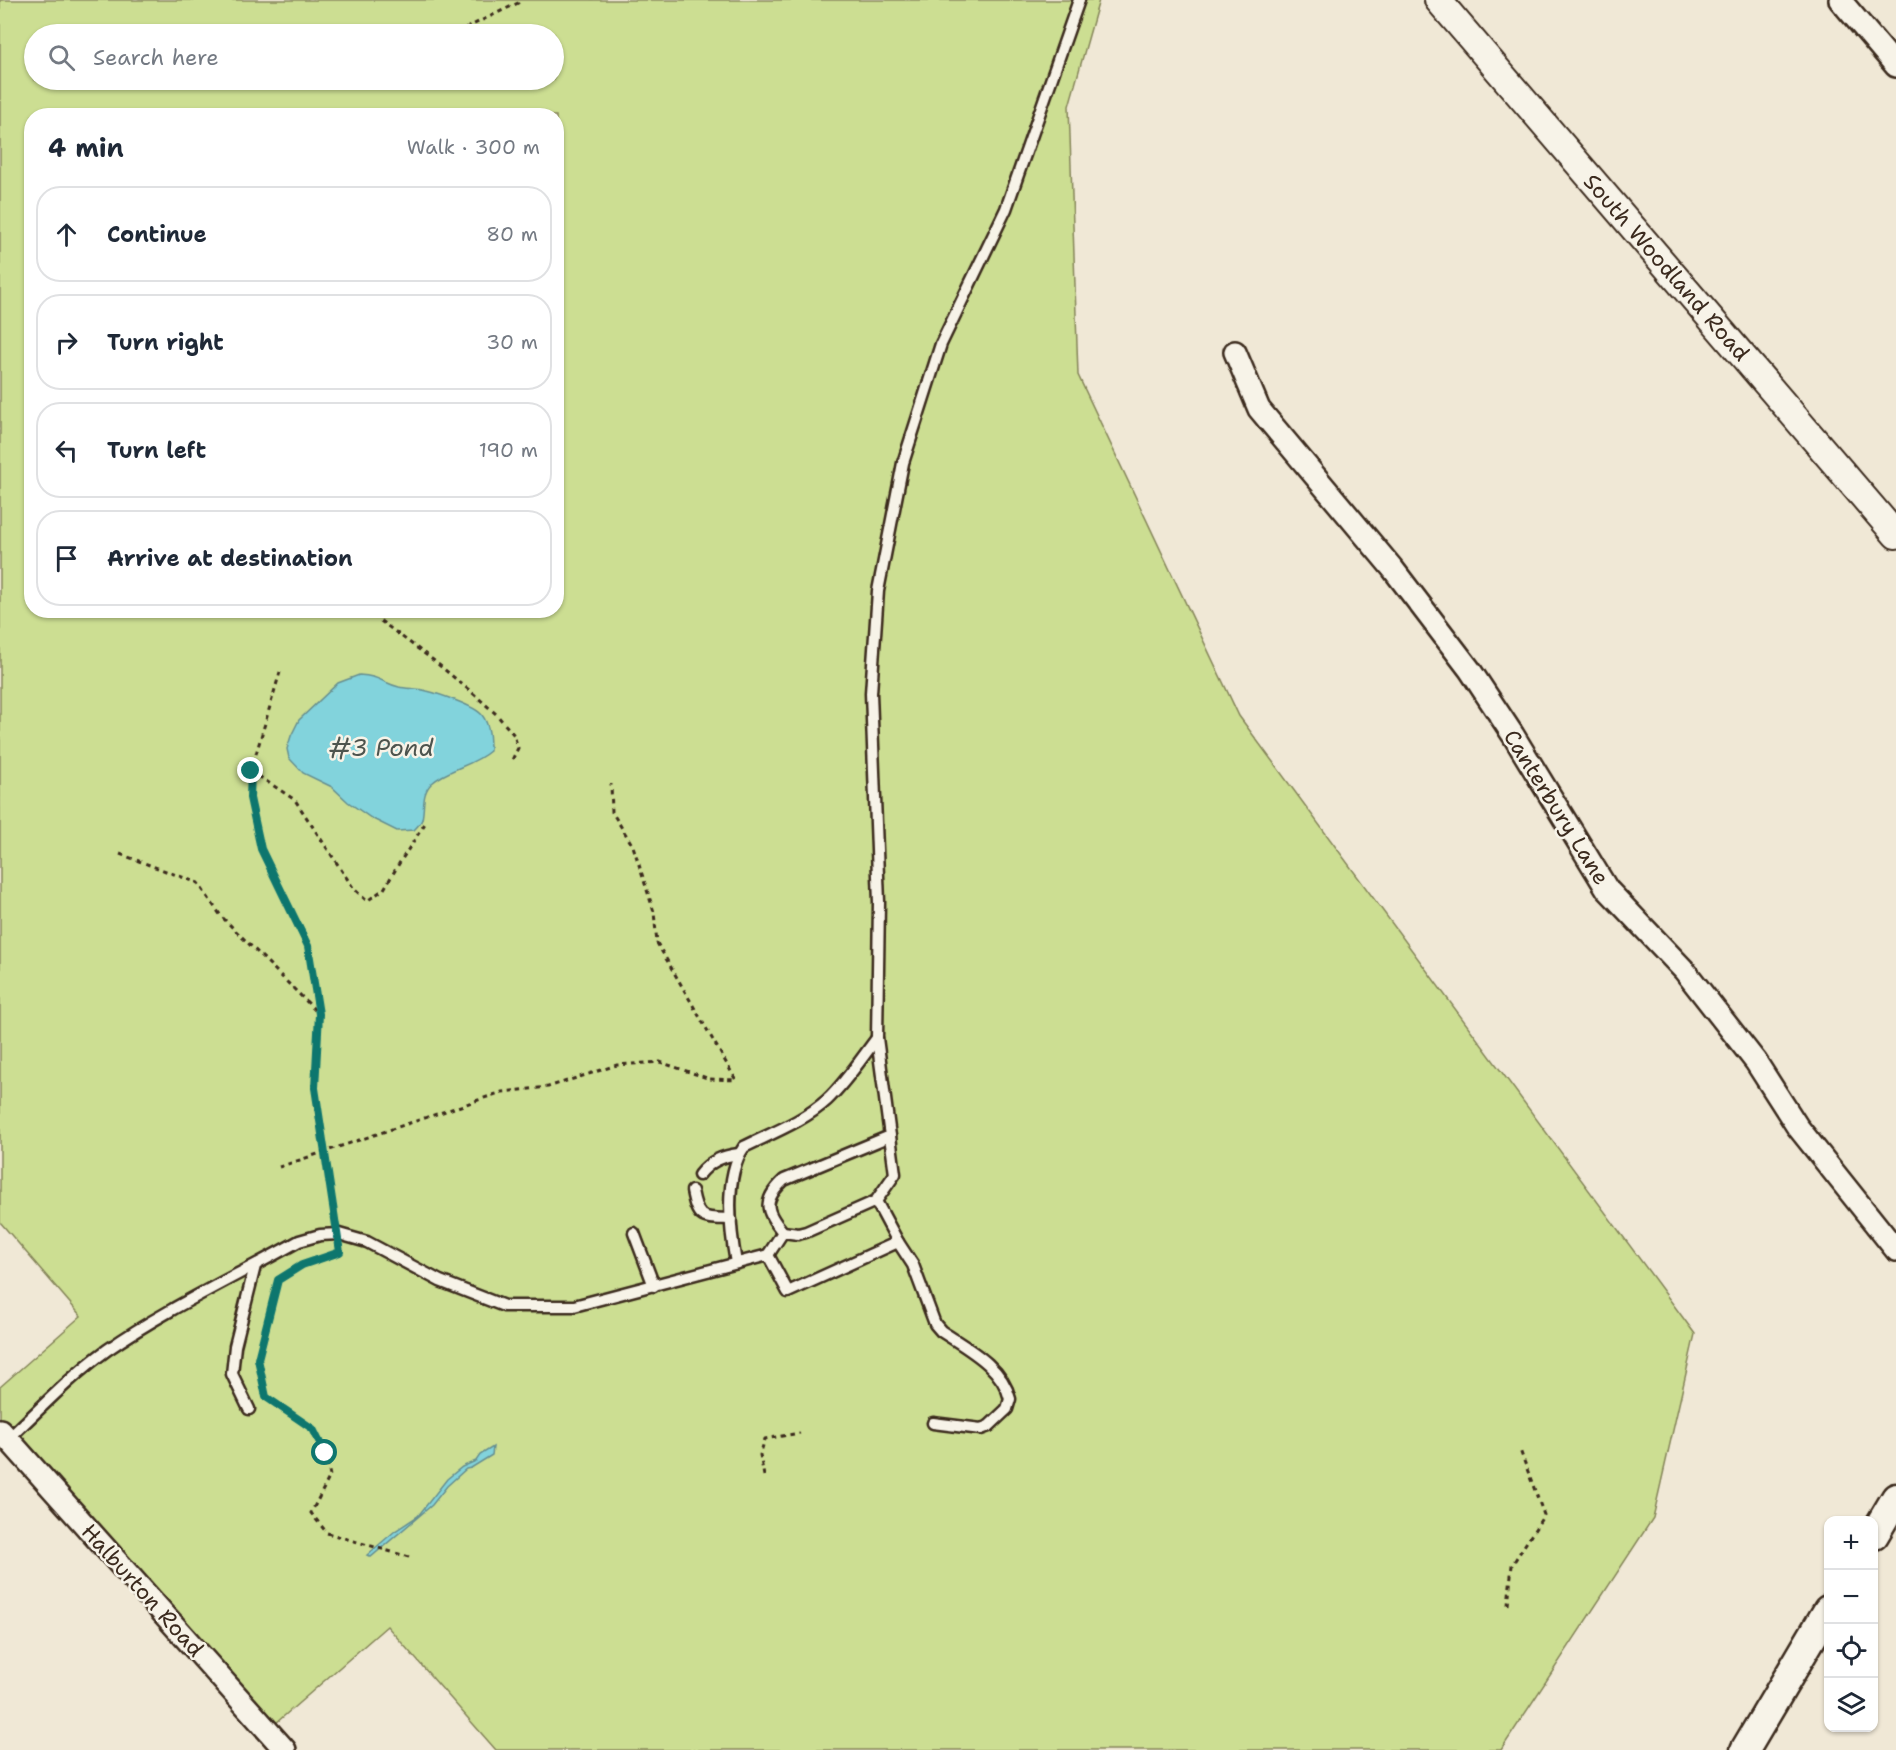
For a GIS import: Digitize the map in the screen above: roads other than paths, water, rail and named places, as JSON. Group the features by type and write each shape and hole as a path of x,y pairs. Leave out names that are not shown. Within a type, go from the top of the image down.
{"main road":[{"path":"1878,1528 1896,1498"},
{"path":"1745,1750 1824,1617"}],"street":[{"name":"South Woodland Road","path":"1438,0 1896,535"},
{"path":"1840,0 1896,66"},
{"name":"Canterbury Lane","path":"1235,352 1259,409 1393,569 1470,670 1513,735 1607,889 1691,979 1756,1062 1797,1126 1896,1250"},
{"name":"Halburton Road","path":"4,1435 285,1750"}],"lane":[{"path":"890,1136 784,1180 771,1193 767,1206 772,1220 783,1232 798,1234 806,1232 876,1201 895,1174 890,1136 877,1038 879,902 871,693 878,591 903,463 941,344 1006,209 1079,0"},
{"path":"736,1263 731,1235 731,1219 733,1170 739,1154 744,1147 807,1115 827,1100 846,1080 877,1038"},
{"path":"699,1175 707,1164 718,1158 739,1154"},
{"path":"692,1191 696,1210 701,1215 731,1219"},
{"path":"876,1201 913,1265 935,1324 941,1331 995,1370 1002,1379 1010,1399 1006,1409 989,1426 981,1429 933,1423"},
{"path":"4,1435 105,1352 135,1332 299,1242 320,1234 336,1234 367,1242 440,1281 504,1306 574,1306 768,1255 783,1232"},
{"path":"634,1233 654,1286"},
{"path":"768,1255 788,1292 898,1242"},
{"path":"249,1409 232,1374 235,1346 255,1266"}],"water":[{"name":"#3 Pond","path":"359,675 399,687 424,690 456,701 478,712 487,723 490,751 432,783 426,791 421,820 414,830 397,831 371,818 332,787 303,773 289,758 287,749 299,720 338,683"},
{"path":"493,1447 492,1455 466,1469 447,1486 432,1505 371,1557 367,1555 395,1531 418,1516 447,1479"}]}
